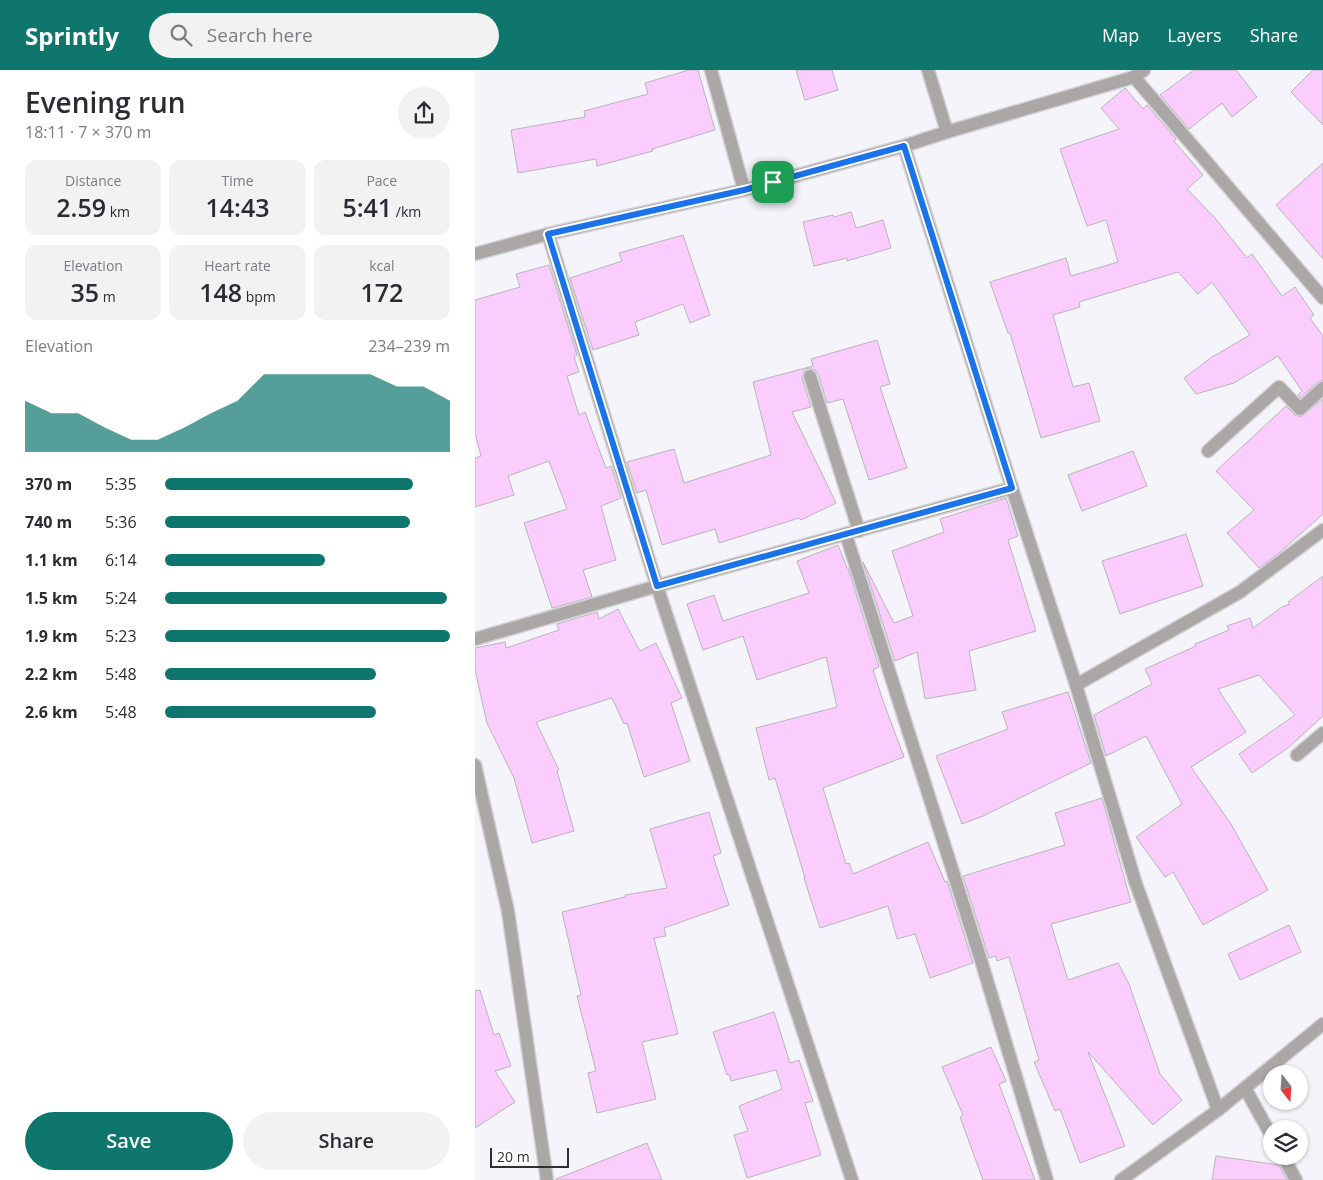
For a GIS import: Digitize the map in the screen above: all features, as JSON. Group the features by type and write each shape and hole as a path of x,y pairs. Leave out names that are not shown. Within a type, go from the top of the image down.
{"street":[{"path":"711,70 744,190"},
{"path":"928,70 947,132"},
{"path":"475,254 548,234 744,190 904,146 1139,74 1323,298"},
{"path":"904,146 1136,884 1218,1110"},
{"path":"548,234 657,586 852,1180"},
{"path":"810,376 859,531"},
{"path":"1208,452 1279,387 1300,409 1323,388"},
{"path":"475,639 657,586 1012,488"},
{"path":"1075,685 1240,592 1323,530"},
{"path":"846,535 980,957 1047,1180"},
{"path":"1297,755 1323,733"},
{"path":"475,765 508,911 547,1180"},
{"path":"1121,1180 1218,1110 1323,1024"},
{"path":"1245,1088 1263,1121"},
{"path":"1288,1165 1296,1180"}],"building":[{"path":"689,70 698,70 715,130 652,149 653,151 597,166 596,159 518,173 511,130 585,117 584,111 648,94 645,83"},
{"path":"796,70 832,70 838,90 805,100"},
{"path":"1194,70 1236,70 1257,97 1232,117 1222,103 1189,129 1160,95"},
{"path":"1313,70 1323,70 1323,125 1291,92"},
{"path":"1125,88 1143,109 1147,105 1203,175 1187,189 1215,218 1247,258 1252,254 1282,296 1295,287 1314,315 1310,318 1323,336 1323,380 1318,382 1300,398 1298,395 1302,391 1278,356 1234,383 1196,394 1184,378 1212,357 1250,335 1212,282 1198,294 1178,272 1079,302 1080,307 1053,315 1073,387 1089,383 1100,421 1041,438 1010,333 1008,333 990,282 1066,258 1071,276 1118,262 1106,220 1087,226 1060,149 1119,129 1101,108"},
{"path":"1323,163 1323,259 1276,205"},
{"path":"851,212 856,228 883,220 891,248 847,261 847,258 814,266 803,222"},
{"path":"683,235 710,315 690,323 683,304 635,322 639,335 593,350 570,278 622,261 619,253"},
{"path":"549,265 577,355 574,357 579,372 567,376 579,415 585,412 606,468 611,466 621,498 601,506 616,560 583,570 592,597 552,608 524,523 567,509 549,461 508,476 514,495 475,507 475,458 481,456 475,433 475,300 520,287 516,274"},
{"path":"877,340 890,384 880,387 907,468 869,480 843,399 827,403 818,373 808,368 804,371 802,378 811,407 792,412 836,503 801,520 799,518 719,543 715,529 662,545 646,490 637,493 627,462 674,449 684,483 771,455 753,382 813,366 811,359"},
{"path":"1323,399 1323,514 1278,554 1259,568 1227,533 1254,510 1216,471 1286,406 1295,415 1301,417"},
{"path":"1133,451 1147,486 1082,511 1068,475"},
{"path":"1006,498 1018,536 1008,540 1036,631 969,651 976,690 925,699 917,652 895,661 863,562 894,623 913,616 892,551 944,532 940,519"},
{"path":"1186,534 1203,586 1120,614 1102,561"},
{"path":"838,545 848,568 879,667 873,670 904,757 823,788 846,864 849,863 853,874 928,842 945,882 947,881 973,963 930,978 915,934 897,939 888,906 820,928 775,778 769,780 756,728 837,707 826,657 757,680 743,636 703,650 687,604 714,595 723,621 809,593 797,561"},
{"path":"1323,576 1323,716 1288,748 1252,773 1239,754 1295,715 1259,675 1218,689 1246,732 1191,767 1231,824 1268,890 1203,925 1173,872 1165,877 1136,837 1182,804 1146,736 1106,756 1094,715 1152,684 1145,669 1196,646 1195,644 1229,630 1227,626 1250,618 1253,628 1282,607 1290,604 1288,602"},
{"path":"618,609 640,651 656,643 682,698 671,703 690,761 644,777 627,723 624,724 612,698 536,722 559,770 557,771 574,831 532,843 514,778 487,723 475,670 475,648 505,642 506,648 559,630 557,624 597,612 599,619"},
{"path":"1068,692 1091,763 983,816 962,824 936,756 1008,729 1002,712"},
{"path":"1102,798 1131,902 1051,924 1068,980 1118,963 1129,984 1160,1074 1182,1100 1153,1125 1088,1052 1125,1146 1080,1163 1060,1109 1055,1111 1034,1062 1039,1060 1009,957 997,961 996,956 989,958 963,876 1065,845 1055,813"},
{"path":"709,812 721,853 713,856 729,905 664,928 666,936 654,938 678,1034 642,1042 656,1099 597,1113 588,1073 596,1071 577,996 581,995 562,912 625,897 625,895 667,888 650,829"},
{"path":"1289,925 1301,952 1240,980 1228,954"},
{"path":"480,990 494,1035 499,1033 511,1066 495,1071 515,1102 475,1128 475,991"},
{"path":"774,1012 790,1063 799,1060 813,1101 805,1103 821,1155 747,1178 734,1135 748,1131 739,1106 782,1089 776,1070 731,1081 729,1074 727,1075 713,1032"},
{"path":"991,1047 1006,1081 999,1084 1035,1180 983,1180 960,1117 963,1115 942,1067"},
{"path":"647,1143 662,1180 556,1180 556,1179"},
{"path":"1216,1156 1263,1163 1263,1165 1279,1165 1287,1180 1212,1180"}],"route":[{"path":"904,146 1012,488 657,586 548,234 773,182 904,146"}]}
